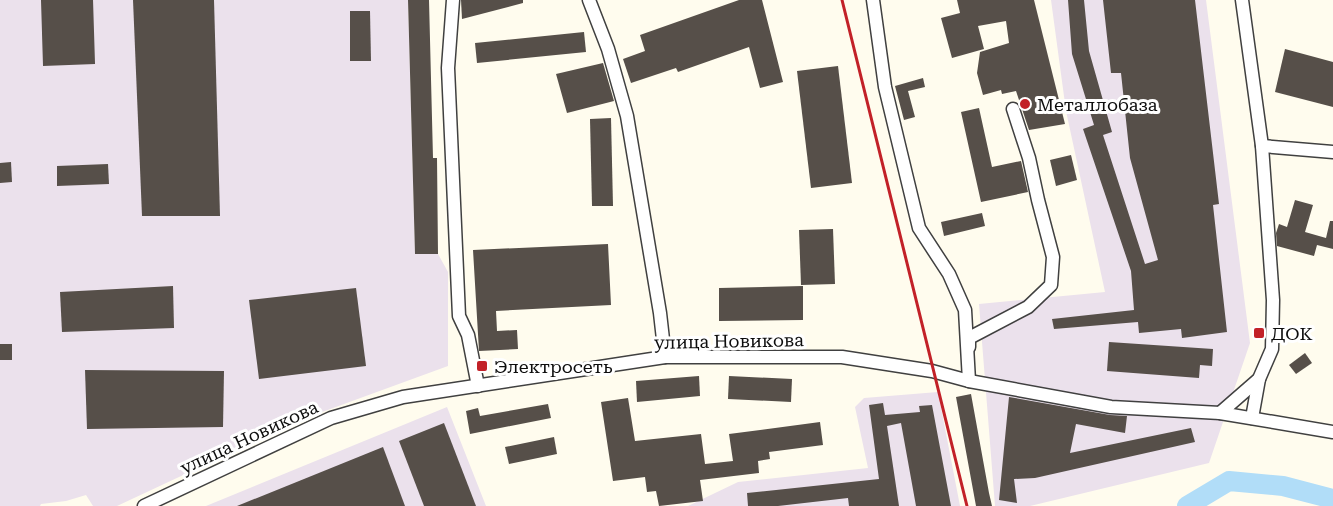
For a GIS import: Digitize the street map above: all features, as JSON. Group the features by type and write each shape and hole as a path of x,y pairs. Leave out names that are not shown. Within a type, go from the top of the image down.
{"street":[{"path":"453,0 448,68 459,316 468,335 478,386"},
{"path":"589,0 608,49 627,116 660,313 665,357"},
{"path":"873,0 885,87 919,228 950,274 965,310 969,381"},
{"path":"1242,0 1262,146 1273,300 1272,349 1259,379 1252,418"},
{"path":"969,381 969,338 1028,307 1051,285 1053,257 1029,158 1013,109"},
{"path":"1262,146 1333,152"},
{"name":"улица Новикова","path":"144,506 331,418 403,397 665,357 842,357 933,371 969,381 1111,407 1220,413 1333,432"},
{"path":"1220,413 1259,379"}],"shaded area":[{"path":"0,0 408,0 415,254 438,254 448,272 448,366 303,419 117,506 93,506 86,495 40,506 0,506"},
{"path":"1051,0 1206,0 1250,343 1209,463 1030,506 995,506 979,304 1105,292 1066,111"},
{"path":"938,392 960,506 688,506 738,482 868,468 855,407 864,398"},
{"path":"447,407 486,506 206,506"}],"building":[{"path":"41,0 93,0 95,64 43,66"},
{"path":"133,0 214,0 220,216 142,216"},
{"path":"408,0 429,0 433,158 437,158 438,254 415,254"},
{"path":"461,0 523,0 523,3 462,19"},
{"path":"739,0 762,0 783,82 760,88 749,47 678,72 676,68 631,83 623,59 645,51 640,35"},
{"path":"957,0 1034,0 1065,124 1029,130 1016,91 1002,94 1001,90 983,95 977,73 980,52 1009,43 1006,21 978,26 984,49 952,58 941,18 960,13"},
{"path":"1068,0 1084,0 1089,51 1112,132 1103,135 1145,264 1158,260 1130,158 1121,73 1111,73 1103,0 1195,0 1219,204 1213,205 1227,332 1182,338 1181,329 1139,333 1138,322 1054,329 1052,319 1134,310 1131,271 1083,129 1094,125 1072,54"},
{"path":"350,11 370,11 371,61 350,61"},
{"path":"584,32 586,52 477,63 475,43"},
{"path":"1285,49 1333,62 1333,107 1275,92"},
{"path":"603,63 614,101 567,113 556,74"},
{"path":"838,66 852,183 811,188 797,71"},
{"path":"923,78 925,87 908,91 915,117 904,120 895,86"},
{"path":"979,108 992,167 1021,161 1028,192 981,202 961,112"},
{"path":"611,118 613,206 592,206 590,119"},
{"path":"1071,155 1077,180 1056,186 1050,160"},
{"path":"11,162 12,182 0,183 0,163"},
{"path":"108,164 109,184 57,186 57,166"},
{"path":"1295,200 1313,205 1305,232 1326,238 1330,221 1333,221 1333,249 1317,245 1314,256 1277,246 1276,233 1279,224 1287,227"},
{"path":"982,213 985,226 944,236 941,222"},
{"path":"833,229 835,284 801,285 799,230"},
{"path":"608,244 611,305 496,311 497,331 517,330 518,349 479,351 473,250"},
{"path":"173,286 174,328 62,332 60,292"},
{"path":"803,286 803,320 719,321 719,288"},
{"path":"356,288 366,366 259,379 249,300"},
{"path":"1109,342 1213,349 1212,366 1200,365 1199,378 1107,371"},
{"path":"0,344 12,344 12,360 0,360"},
{"path":"1305,353 1312,363 1296,374 1289,365"},
{"path":"85,370 224,371 223,427 87,429"},
{"path":"699,376 700,396 637,402 636,381"},
{"path":"729,376 792,379 791,402 728,399"},
{"path":"971,394 992,506 976,506 956,397"},
{"path":"1009,397 1127,416 1125,433 1076,424 1070,453 1191,428 1195,442 1035,478 1014,479 1017,503 999,500"},
{"path":"628,398 635,441 701,434 705,464 733,461 729,434 820,422 823,445 769,452 770,459 758,461 759,473 700,480 703,501 659,506 656,491 647,492 645,477 613,481 601,402"},
{"path":"883,403 885,415 920,412 919,406 932,405 951,506 916,506 901,423 887,426 899,506 849,506 848,498 778,506 748,506 747,493 879,479 869,405"},
{"path":"548,404 551,418 470,434 466,411 478,408 480,416"},
{"path":"444,423 476,506 424,506 399,441"},
{"path":"554,437 557,454 509,464 505,447"},
{"path":"383,447 405,506 237,506"}],"waterway":[{"path":"1187,506 1229,481 1283,486 1333,499"}],"railway":[{"path":"842,0 967,506"}],"place":[{"name":"Металлобаза","path":"1025,104"},
{"name":"ДОК","path":"1259,333"},
{"name":"Электросеть","path":"482,366"}]}
